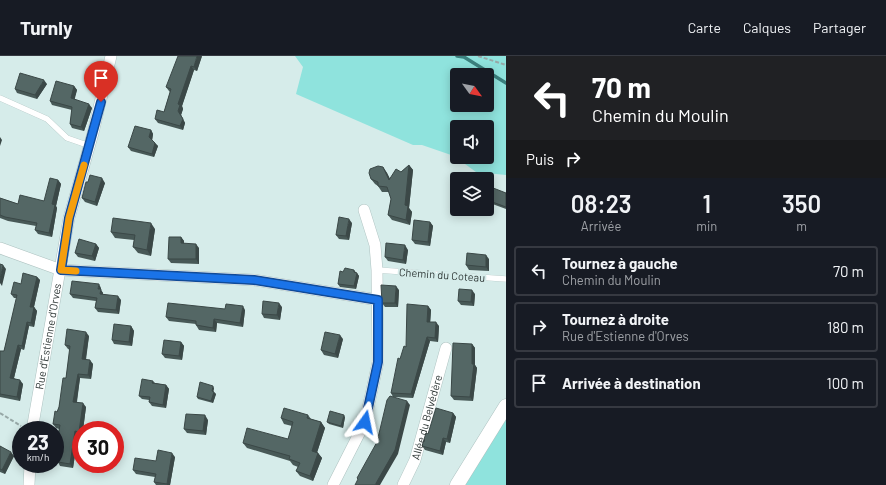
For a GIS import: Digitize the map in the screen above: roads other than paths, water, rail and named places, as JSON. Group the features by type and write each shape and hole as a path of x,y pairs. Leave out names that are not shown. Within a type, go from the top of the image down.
{"street":[{"name":"Rue d'Estienne d'Orves","path":"30,421 61,270 69,218 90,146 111,56"},
{"path":"333,485 365,422 378,362 378,270 375,246 364,210"},
{"path":"0,248 61,270 254,280 378,300"},
{"name":"Allée du Belvédère","path":"403,485 415,460 446,348"},
{"path":"457,485 506,406"},
{"path":"29,485 30,473"}],"lane":[{"path":"0,98 47,119 67,138 90,146"},
{"name":"Chemin du Coteau","path":"378,270 506,279"}],"waterway":[{"path":"457,56 464,57 506,83"}]}
